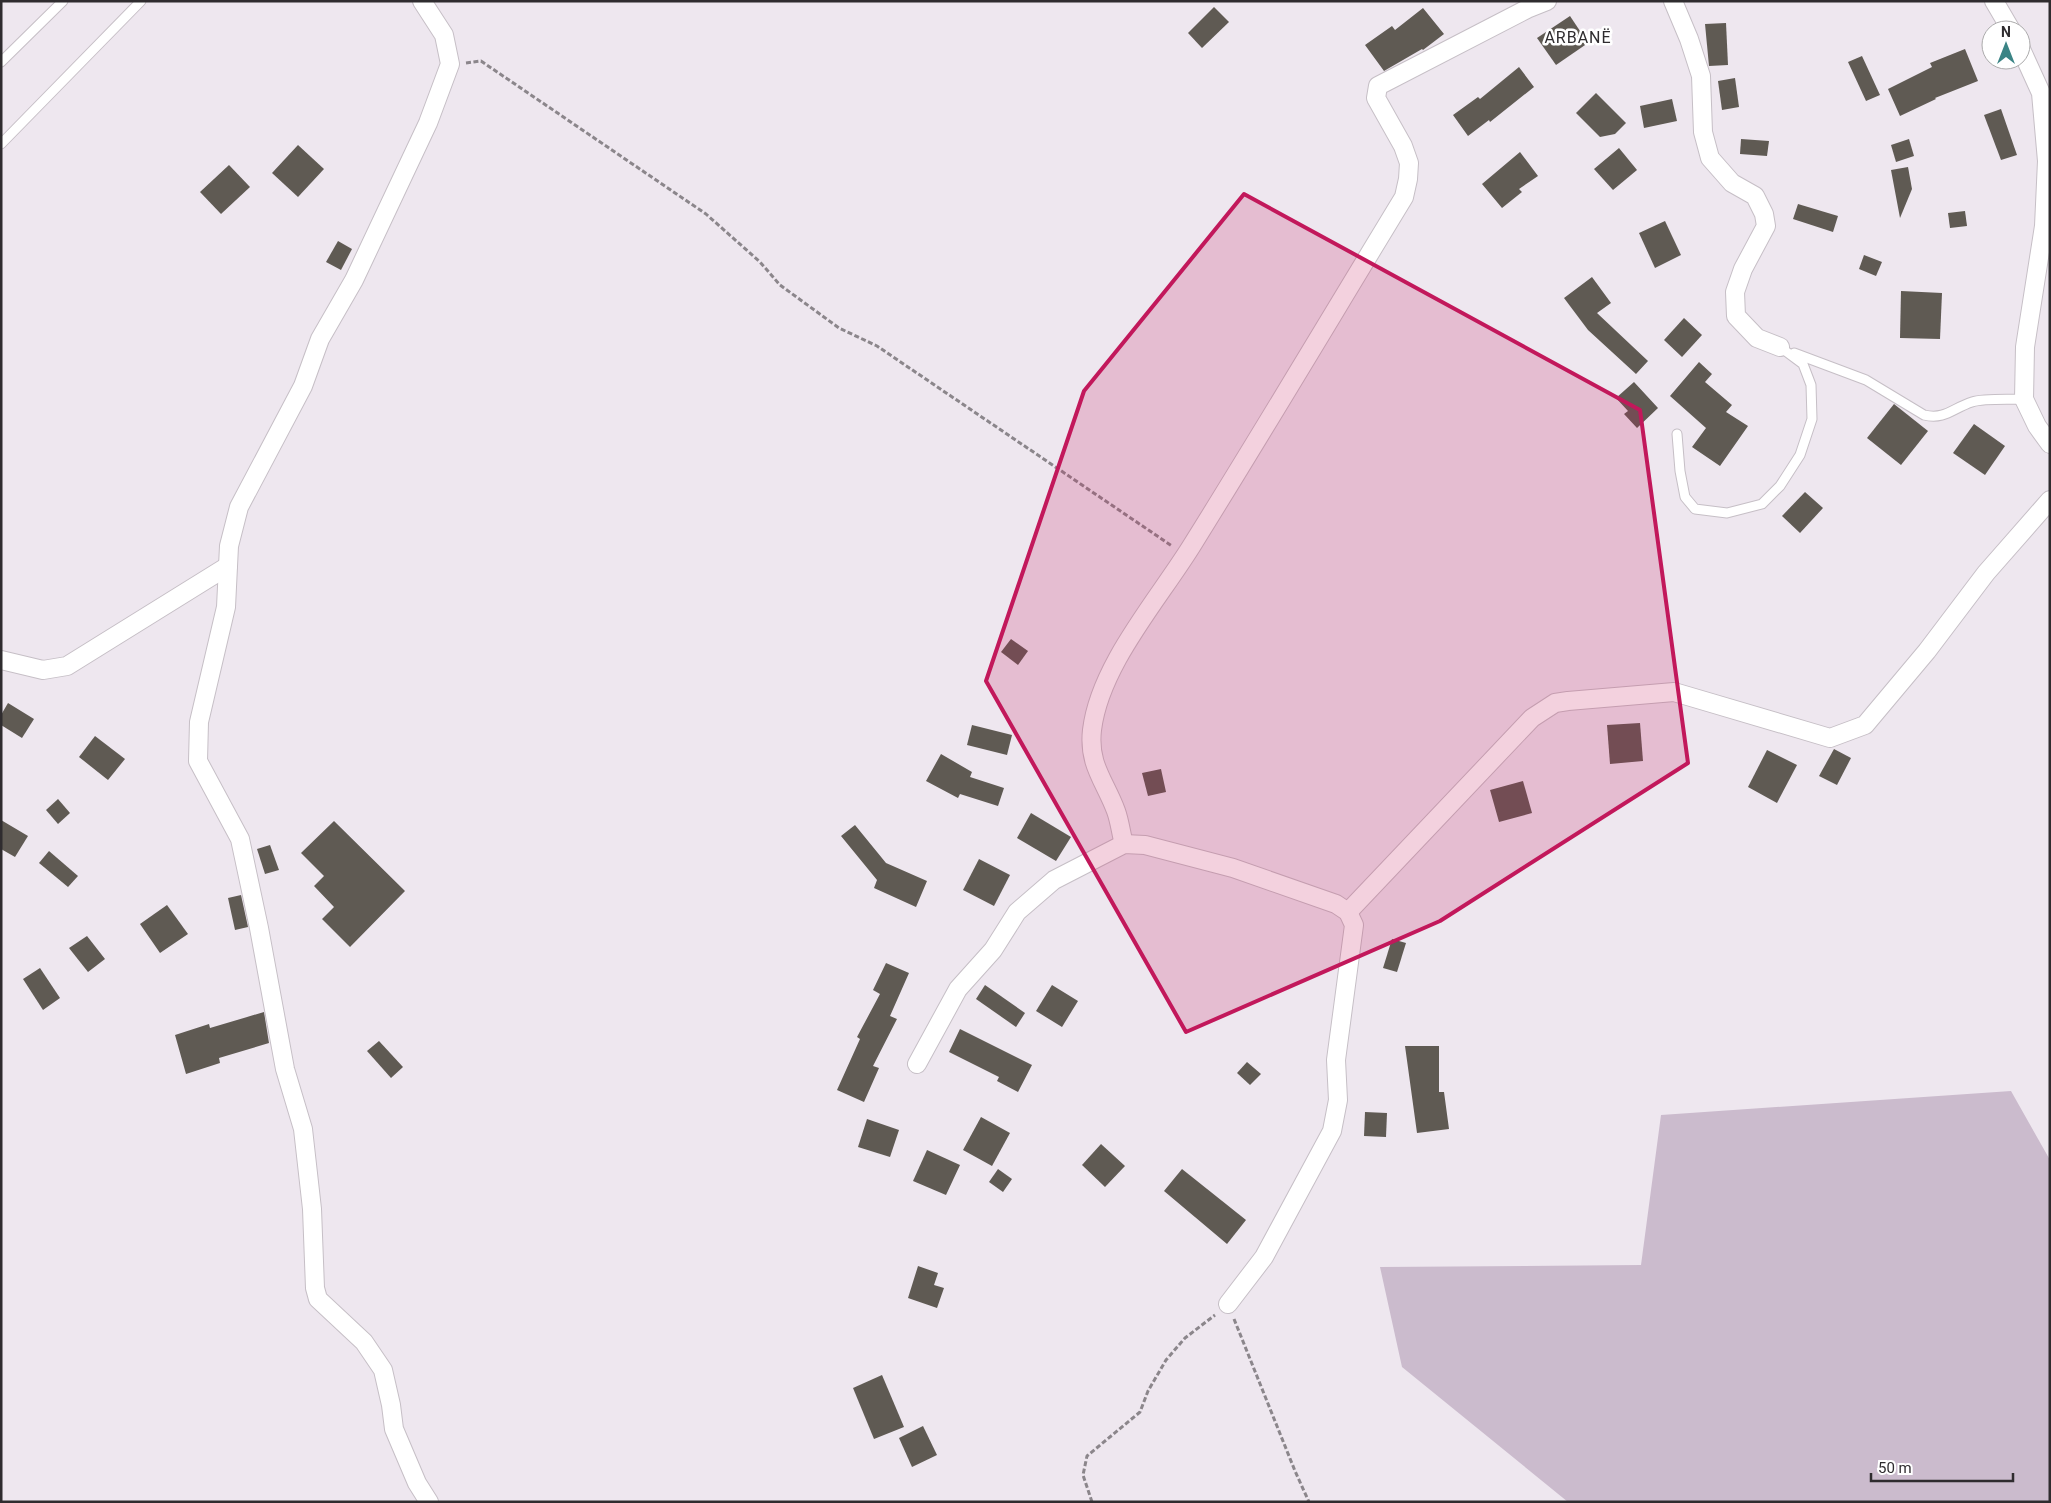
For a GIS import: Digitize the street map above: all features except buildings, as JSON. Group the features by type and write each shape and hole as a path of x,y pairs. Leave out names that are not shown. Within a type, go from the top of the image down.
{"street":[{"path":"422,1 444,35 450,64 428,123 354,280 320,339 304,386 239,507 229,546 226,607 199,722 198,761 240,839 259,928 285,1070 302,1130 312,1209 315,1288 318,1299 364,1342 383,1370 394,1429 428,1502"},
{"path":"1124,844 1116,811 1100,778 1092,753 1092,730 1097,703 1116,663 1186,556 1404,197 1408,179 1408,162 1403,146 1376,98 1378,86 1527,9 1547,1"},
{"path":"1673,1 1689,39 1701,76 1703,132 1710,158 1732,183 1754,196 1764,214 1766,226 1743,270 1735,292 1736,316 1757,338 1780,347"},
{"path":"1994,1 2005,20"},
{"path":"2031,70 2041,93 2047,161 2044,226 2025,347 2024,399 2037,426 2050,444"},
{"path":"1348,912 1532,718 1555,703 1674,692 1830,738 1865,724 1927,651 1986,572 2050,500"},
{"path":"1,660 43,670 67,666 228,566"},
{"path":"917,1064 958,989 993,950 1017,912 1054,880 1124,844 1145,845 1233,868 1336,904 1348,912 1354,925 1336,1060 1338,1100 1332,1131 1264,1257 1228,1304"}],"lane":[{"path":"1,62 63,1"},
{"path":"1,144 141,1"},
{"path":"1780,347 1866,380 1924,415 1932,417 1942,416 1973,402 2024,399"},
{"path":"1677,434 1680,471 1685,497 1695,509 1728,513 1762,504 1780,486 1800,455 1812,419 1811,385 1803,364 1780,347"}],"path":[{"path":"450,64 481,61 706,214 760,262 780,285 839,328 877,346 1186,556"},
{"path":"1092,1502 1083,1475 1087,1456 1140,1412 1148,1391 1166,1360 1185,1338 1228,1304 1309,1502"}],"highlighted area":[{"path":"1244,194 1640,410 1688,763 1440,921 1186,1032 986,681 1084,391"}],"shaded area":[{"path":"2011,1091 2050,1160 2050,1502 1568,1502 1402,1367 1380,1267 1641,1265 1661,1115"}],"district":[{"name":"ARBANË","path":"1578,37"}]}
